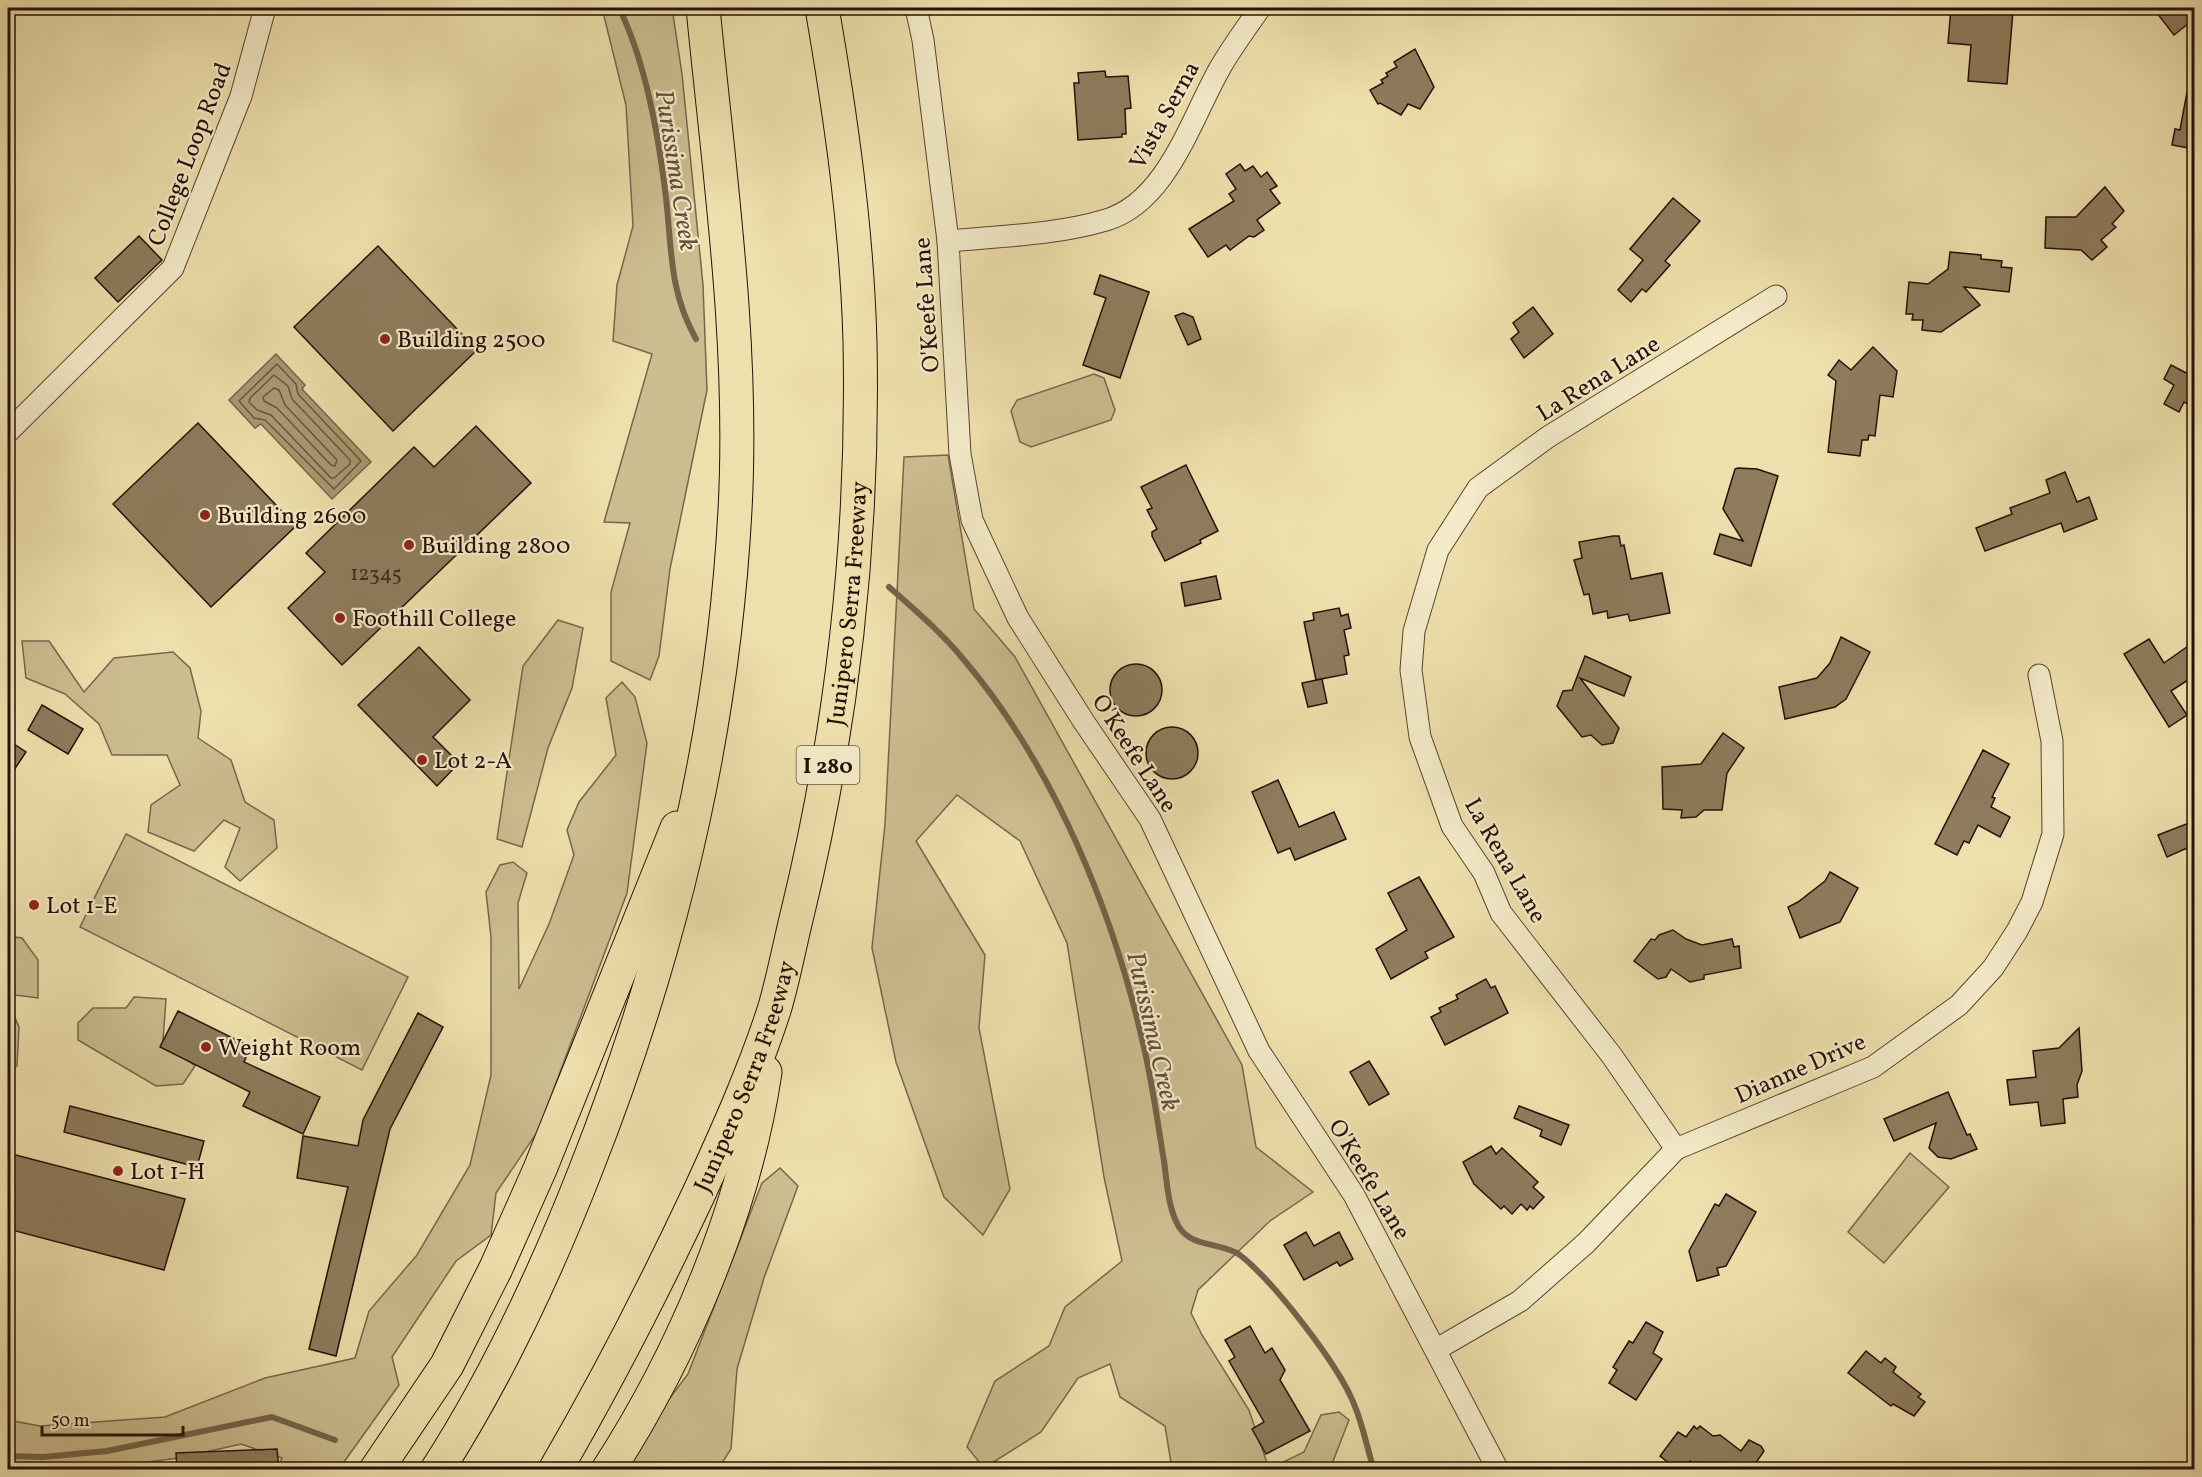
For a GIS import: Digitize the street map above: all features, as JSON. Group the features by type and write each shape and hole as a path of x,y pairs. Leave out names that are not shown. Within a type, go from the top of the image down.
{"highway":[{"path":"437,1470 461,1432 518,1328 563,1228 604,1124 645,1005 677,892 700,780 720,657 735,509 735,380 728,268 703,8"},
{"name":"Junipero Serra Freeway","path":"555,1470 606,1383 660,1276 759,1055 775,1005 819,824 839,701 852,581 860,461 860,340 852,221 838,100 822,8"},
{"path":"376,1470 447,1365 500,1259 540,1170 653,885 700,780"},
{"path":"615,1461 680,1337 731,1209 755,1132 775,1005"}],"street":[{"name":"College Loop Road","path":"8,432 173,268 241,96 265,8"},
{"name":"O'Keefe Lane","path":"916,8 923,40 948,241 960,454 972,520 1018,618 1150,819 1259,1050 1354,1195 1437,1349 1498,1470"},
{"name":"Vista Serna","path":"948,241 1074,228 1108,220 1135,206 1161,180 1221,66 1260,8"},
{"name":"La Rena Lane","path":"1676,1149 1612,1056 1501,913 1484,873 1452,826 1420,737 1411,670 1414,631 1438,550 1478,488 1548,437 1776,296"},
{"name":"Dianne Drive","path":"1437,1349 1520,1301 1586,1243 1676,1149 1874,1067 1959,1005 1993,968 2017,931 2032,902 2053,834 2052,741 2039,675"}],"shaded area":[{"path":"602,8 672,8 682,74 703,285 707,390 670,569 659,656 650,680 611,661 611,592 630,523 604,522 652,354 613,341 617,285 633,226 626,105"},
{"path":"1094,374 1104,378 1115,410 1111,420 1031,447 1020,442 1011,411 1017,400"},
{"path":"948,455 974,609 1015,657 1242,1065 1256,1147 1313,1192 1270,1221 1198,1290 1191,1313 1202,1335 1249,1410 1269,1469 1172,1469 1165,1426 1120,1397 1110,1364 1078,1378 1041,1432 984,1468 967,1447 995,1381 1049,1346 1065,1307 1122,1261 1104,1177 1067,943 1020,841 957,795 916,841 985,955 979,1028 1010,1189 983,1235 944,1197 896,1062 872,948 885,824 904,457"},
{"path":"558,620 583,628 572,688 548,748 522,847 497,839 523,666"},
{"path":"22,641 49,641 84,692 114,658 173,652 190,668 201,711 198,738 231,760 245,802 274,820 277,848 240,881 225,867 240,828 224,820 194,851 148,832 151,805 180,785 167,755 112,755 99,724 65,694 26,678"},
{"path":"622,682 635,697 647,743 627,893 538,1131 496,1193 491,1235 456,1261 392,1357 399,1385 339,1469 277,1469 282,1458 241,1444 179,1458 92,1469 8,1469 8,1420 40,1426 165,1417 265,1378 355,1358 369,1311 417,1255 470,1165 491,1075 491,937 486,892 500,865 513,862 527,873 518,903 519,989 549,924 574,855 567,830 579,802 616,755 606,698"},
{"path":"126,834 408,977 362,1070 80,927"},
{"path":"8,936 22,938 38,960 38,998 8,994"},
{"path":"134,997 166,999 163,1041 195,1066 183,1084 156,1086 78,1040 78,1023 93,1008 126,1008"},
{"path":"8,1001 19,1027 17,1066 8,1074"},
{"path":"1910,1153 1949,1187 1884,1263 1848,1232"},
{"path":"780,1168 798,1186 764,1278 737,1369 731,1449 718,1469 616,1470 688,1374 762,1183"},
{"path":"1339,1412 1349,1420 1330,1469 1269,1469 1304,1452 1321,1415"}],"water":[{"path":"276,354 305,385 302,389 371,462 332,499 261,424 255,428 229,400"}],"building":[{"path":"1951,8 1997,8 2013,11 2007,84 1968,81 1971,45 1948,43"},
{"path":"2153,8 2194,8 2194,19 2174,35"},
{"path":"1415,49 1434,87 1420,109 1408,104 1401,115 1378,104 1370,90 1383,83 1381,80 1388,76 1386,73 1397,67 1394,62"},
{"path":"1105,71 1106,77 1128,76 1131,108 1125,109 1126,134 1122,134 1122,137 1078,140 1074,83 1079,83 1078,73"},
{"path":"2187,92 2194,93 2194,149 2172,145 2175,129 2180,130"},
{"path":"1240,164 1245,171 1253,166 1261,177 1267,172 1277,186 1270,190 1280,203 1257,220 1264,230 1254,237 1249,236 1230,250 1226,245 1208,257 1189,229 1234,201 1229,194 1236,189 1226,174"},
{"path":"2105,187 2124,211 2112,224 2116,227 2101,240 2107,247 2092,260 2081,250 2045,248 2046,217 2076,217"},
{"path":"1673,198 1700,221 1665,261 1670,265 1646,292 1642,289 1631,302 1618,290 1643,260 1630,249"},
{"path":"139,236 162,260 118,302 95,278"},
{"name":"Building 2500","path":"378,246 477,350 393,431 294,327"},
{"path":"1950,252 1981,255 1981,259 2002,261 2001,267 2012,268 2009,292 1964,287 1980,305 1941,332 1922,330 1923,320 1912,320 1913,314 1906,314 1909,282 1928,284 1948,269"},
{"path":"1100,275 1149,292 1120,378 1083,365 1106,298 1094,294"},
{"path":"1533,307 1553,334 1524,358 1511,339 1519,332 1513,323"},
{"path":"1183,313 1193,317 1201,339 1188,345 1175,316"},
{"path":"1873,347 1897,371 1893,397 1880,395 1875,436 1869,435 1868,440 1862,440 1860,456 1828,452 1836,381 1828,375 1839,360 1851,370"},
{"path":"2171,365 2194,377 2194,407 2184,402 2179,412 2164,404 2174,385 2164,379"},
{"name":"Building 2600","path":"198,423 296,526 211,607 113,504"},
{"name":"Building 2800","path":"476,426 531,483 342,665 288,608 325,572 306,553 414,447 434,467"},
{"path":"1186,465 1218,531 1200,540 1201,543 1165,561 1152,536 1152,532 1157,529 1147,510 1152,508 1141,487"},
{"path":"1735,469 1757,469 1778,476 1751,566 1714,554 1720,534 1743,541 1723,509"},
{"path":"2065,472 2077,502 2089,497 2097,519 2064,532 2061,523 1985,551 1976,528 2012,514 2010,508 2050,493 2046,480"},
{"path":"1619,536 1621,546 1624,545 1631,579 1662,573 1670,613 1630,621 1628,614 1608,618 1607,611 1593,614 1589,594 1584,595 1574,560 1582,558 1579,542"},
{"path":"1216,576 1221,599 1185,606 1181,583"},
{"path":"1339,608 1341,616 1348,614 1351,628 1344,630 1349,655 1344,656 1347,674 1316,680 1304,622 1314,620 1313,613"},
{"path":"1841,637 1870,652 1846,699 1835,707 1785,719 1779,687 1817,678 1830,663"},
{"path":"2149,639 2164,663 2194,642 2194,676 2171,691 2187,715 2169,727 2124,654"},
{"path":"419,647 470,700 433,737 459,763 437,786 358,705"},
{"path":"1585,656 1631,677 1624,696 1580,678 1619,728 1613,743 1602,745 1591,735 1582,737 1557,706 1563,691 1572,690"},
{"path":"1136,664 1146,666 1154,672 1160,680 1162,690 1160,700 1154,708 1146,714 1136,716 1126,714 1118,708 1112,700 1110,690 1112,680 1118,672 1126,666"},
{"path":"1322,679 1327,703 1308,707 1302,683"},
{"path":"42,705 83,729 68,754 28,730"},
{"path":"1167,727 1177,727 1187,731 1194,738 1198,753 1194,768 1187,775 1177,779 1167,779 1157,775 1150,768 1146,758 1146,748 1150,738 1157,731"},
{"path":"1723,733 1744,748 1727,773 1722,810 1704,810 1696,817 1681,818 1682,810 1663,809 1662,767 1701,764"},
{"path":"8,740 26,752 8,779"},
{"path":"1983,750 2009,764 1992,797 1995,798 1991,807 2010,817 2000,837 1978,825 1969,843 1964,841 1957,855 1935,844"},
{"path":"1278,780 1299,827 1334,812 1346,839 1295,860 1290,848 1278,853 1252,792"},
{"path":"2194,821 2194,845 2167,857 2158,835"},
{"path":"1830,872 1858,888 1840,922 1800,938 1788,907 1825,881"},
{"path":"1419,877 1454,937 1425,952 1428,958 1391,979 1376,949 1407,930 1388,893"},
{"path":"1673,930 1686,939 1702,945 1732,939 1734,947 1739,946 1741,968 1704,975 1704,979 1690,982 1671,969 1666,977 1658,979 1634,961 1651,939 1655,940 1659,935"},
{"path":"1486,979 1491,988 1495,986 1508,1013 1445,1045 1431,1017 1441,1012 1439,1008 1458,999 1456,995"},
{"path":"178,1011 251,1047 244,1062 320,1097 303,1134 243,1106 250,1092 160,1047"},
{"path":"418,1013 443,1027 390,1129 336,1356 309,1349 348,1187 297,1178 303,1136 358,1146 363,1120"},
{"path":"2079,1028 2082,1071 2077,1085 2078,1097 2063,1099 2065,1123 2041,1126 2038,1102 2010,1105 2007,1080 2036,1077 2033,1051 2059,1048"},
{"path":"1369,1061 1389,1094 1369,1105 1350,1072"},
{"path":"1948,1092 1967,1135 1970,1134 1977,1149 1951,1159 1938,1157 1929,1148 1936,1123 1894,1141 1884,1119"},
{"path":"70,1106 204,1141 197,1167 64,1132"},
{"path":"1519,1106 1569,1125 1561,1145 1540,1136 1542,1130 1514,1118"},
{"path":"1491,1146 1496,1154 1502,1148 1538,1182 1533,1187 1544,1197 1533,1209 1530,1206 1527,1210 1521,1204 1512,1214 1504,1206 1501,1209 1474,1184 1463,1162"},
{"path":"8,1153 185,1199 164,1270 8,1229"},
{"path":"1726,1194 1756,1212 1726,1266 1717,1268 1719,1275 1697,1281 1689,1251 1715,1204 1719,1206"},
{"path":"1306,1232 1314,1246 1339,1232 1353,1259 1340,1266 1337,1262 1304,1280 1284,1245"},
{"path":"1646,1322 1663,1332 1653,1353 1662,1359 1636,1400 1609,1383 1617,1370 1613,1367 1629,1341 1633,1343"},
{"path":"1250,1326 1265,1353 1272,1348 1285,1370 1280,1380 1310,1431 1266,1454 1252,1429 1264,1422 1229,1361 1235,1357 1225,1340"},
{"path":"1866,1351 1881,1363 1885,1358 1896,1367 1893,1372 1921,1394 1918,1397 1925,1402 1914,1416 1893,1404 1891,1406 1848,1373"},
{"path":"1694,1426 1697,1429 1700,1426 1713,1436 1720,1435 1741,1451 1749,1440 1761,1446 1764,1451 1751,1470 1701,1470 1690,1461 1683,1470 1678,1470 1660,1456 1678,1432 1686,1437"},
{"path":"277,1449 279,1470 177,1470 176,1453"}],"waterway":[{"name":"Purissima Creek","path":"619,8 636,51 650,100 663,175 676,287 687,321 696,339"},
{"name":"Purissima Creek","path":"889,587 947,640 997,702 1053,795 1077,845 1099,896 1132,1000 1145,1052 1170,1204 1175,1220 1185,1234 1191,1238 1240,1255 1287,1303 1320,1346 1346,1387 1360,1420 1374,1470"},
{"path":"8,1456 43,1457 107,1451 272,1417 335,1440"}],"place":[{"name":"Building 2500","path":"385,339"},
{"name":"Building 2600","path":"205,515"},
{"name":"Building 2800","path":"409,545"},
{"name":"Foothill College","path":"340,618"},
{"name":"Lot 2-A","path":"422,760"},
{"name":"Lot 1-E","path":"34,905"},
{"name":"Weight Room","path":"206,1047"},
{"name":"Lot 1-H","path":"118,1171"}]}
